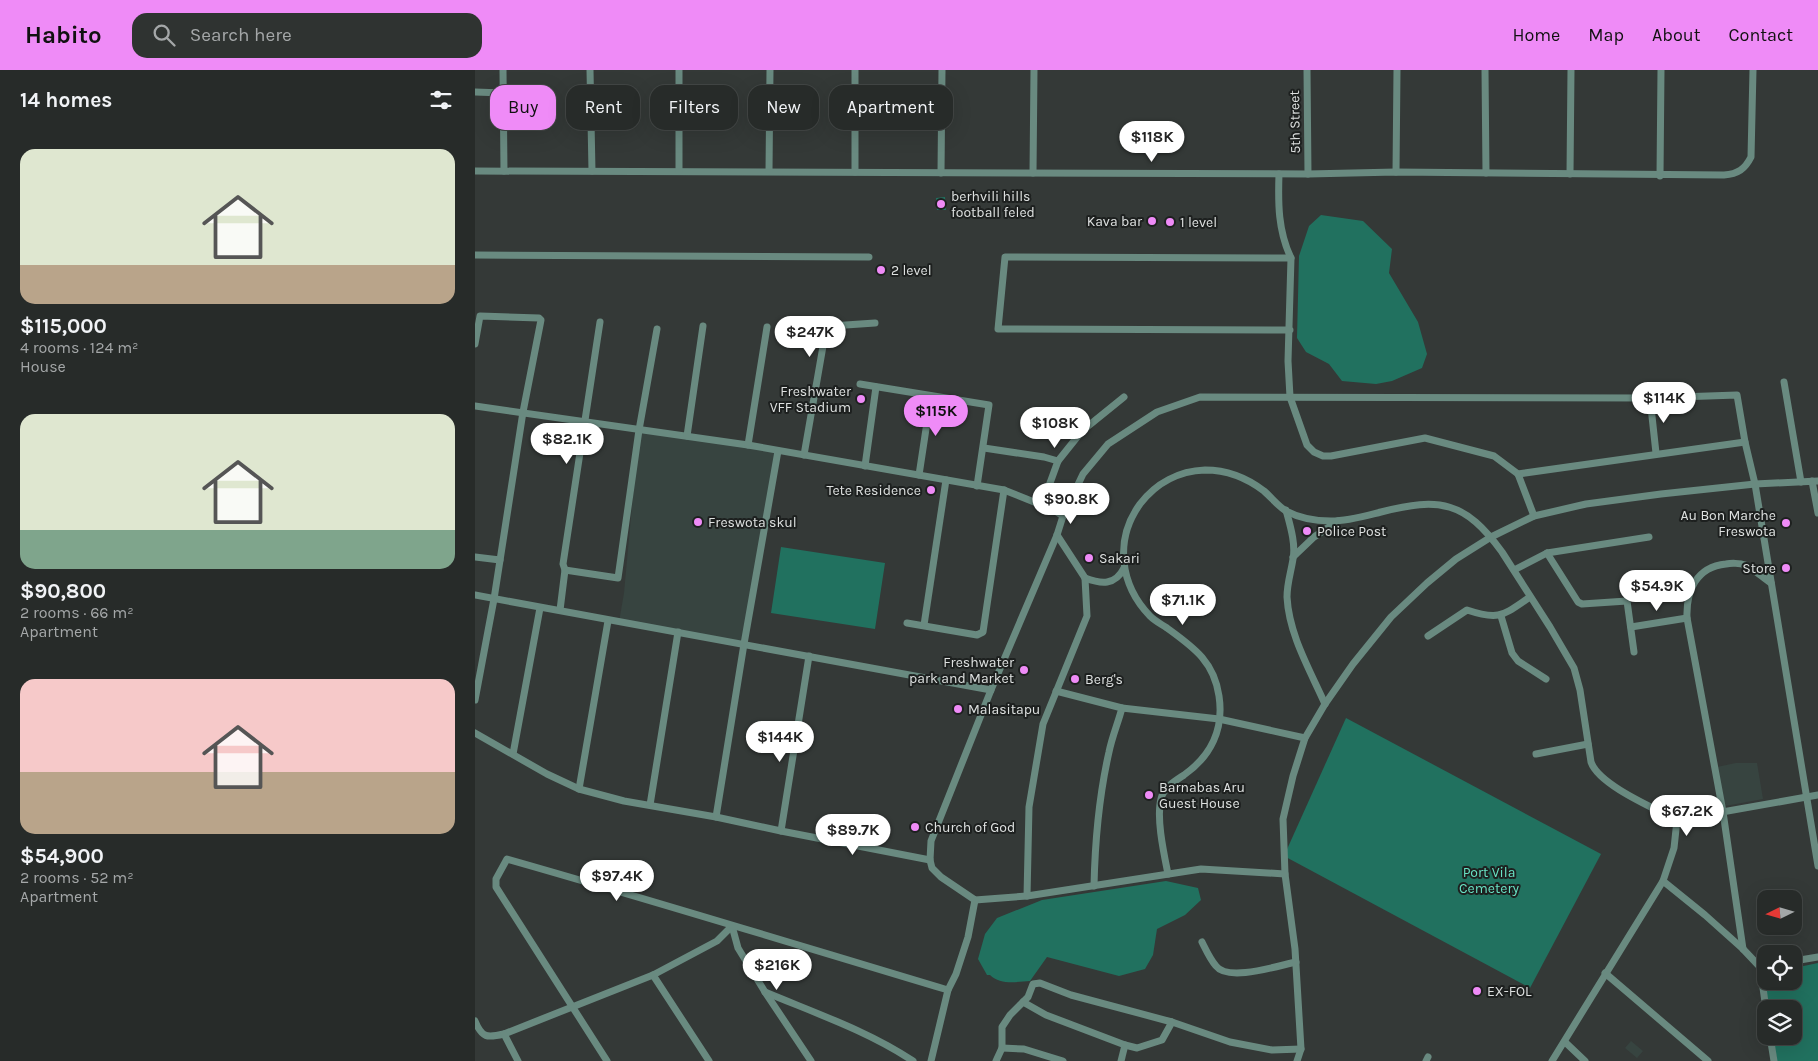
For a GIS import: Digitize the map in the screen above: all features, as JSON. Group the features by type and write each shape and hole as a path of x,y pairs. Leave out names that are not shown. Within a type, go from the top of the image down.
{"street":[{"path":"503,70 503,85"},
{"path":"590,70 592,171"},
{"path":"679,70 679,171"},
{"path":"769,171 770,70"},
{"path":"855,70 855,172"},
{"path":"941,173 942,70"},
{"path":"1033,173 1034,70"},
{"name":"5th Street","path":"1307,70 1308,174"},
{"path":"1396,172 1397,70"},
{"path":"1485,70 1486,173"},
{"path":"1570,174 1571,70"},
{"path":"1660,176 1661,70"},
{"path":"475,171 1279,174 1396,172 1660,176 1733,174 1741,170 1751,157 1753,70"},
{"path":"475,92 490,93"},
{"path":"503,130 504,171"},
{"path":"1279,174 1277,208 1285,245 1291,258 1288,361 1290,397 1307,445 1314,452 1323,456 1331,456 1425,438 1494,456 1518,474 1534,516"},
{"path":"475,255 869,257"},
{"path":"1290,330 998,329 1005,256 1291,258"},
{"path":"475,344 480,316 539,318 541,320 523,412 494,599 475,700"},
{"path":"560,610 565,570 563,564 600,322"},
{"path":"803,455 826,329 831,326 875,323"},
{"path":"687,436 703,326"},
{"path":"748,445 767,326"},
{"path":"565,570 618,578 639,430 657,329"},
{"path":"1784,382 1801,482"},
{"path":"860,384 989,405 977,486"},
{"path":"865,466 877,387"},
{"path":"1285,874 1201,869 1027,896 975,900 941,877 932,868 930,860 931,841 991,690 1057,535 1063,516 1083,474 1108,444 1157,412 1200,397 1650,398 1737,395 1755,484 1818,866"},
{"path":"919,475 931,396"},
{"path":"1042,505 1058,461 1081,430 1124,397"},
{"path":"1650,398 1656,453"},
{"path":"475,406 748,445 1004,490 1042,505 1063,516"},
{"path":"1518,474 1656,453 1745,442"},
{"path":"984,448 1044,457 1058,461"},
{"path":"716,817 778,450"},
{"path":"1168,874 1163,847 1160,800 1167,788 1192,769 1209,751 1216,738 1220,708 1218,686 1205,660 1190,643 1151,618 1136,599 1124,568 1124,542 1132,518 1147,495 1175,476 1195,471 1215,470 1234,475 1257,487 1286,510 1305,517 1338,521"},
{"path":"924,625 946,480"},
{"path":"1297,1061 1301,1049 1295,949 1285,874 1283,819 1293,776 1305,738 1325,704 1353,664 1391,617 1427,582 1448,565 1491,537 1534,516 1586,504 1755,484 1815,481 1818,513"},
{"path":"907,623 977,635 983,632 1004,490"},
{"path":"1293,557 1314,536 1338,521 1398,507 1420,504 1437,504 1459,510 1491,537 1514,570 1574,668 1580,690 1592,766 1601,777 1677,820 1818,795"},
{"path":"1286,510 1291,529 1293,557 1287,585 1291,619 1297,641 1325,704"},
{"path":"1027,896 1029,807 1043,724 1087,616 1085,578 1057,535"},
{"path":"1514,570 1547,553 1649,537"},
{"path":"1547,553 1578,602 1582,604 1627,600 1635,652"},
{"path":"475,557 500,560"},
{"path":"1743,949 1723,812 1687,618 1687,603 1690,589 1697,579 1706,570 1719,565 1745,565 1771,583"},
{"path":"1085,578 1093,581 1108,582 1120,576 1124,568"},
{"path":"475,595 991,690"},
{"path":"1428,636 1467,610 1479,614 1501,616 1530,597"},
{"path":"513,754 540,608"},
{"path":"1501,616 1512,653 1518,661 1546,679"},
{"path":"1631,628 1687,618"},
{"path":"579,789 608,621"},
{"path":"650,805 678,632"},
{"path":"781,831 809,656"},
{"path":"1057,690 1122,708 1219,719 1305,738"},
{"path":"1095,886 1095,852 1099,803 1109,751 1122,708"},
{"path":"475,733 547,774 579,789 624,801 716,817 930,860"},
{"path":"1536,754 1588,744"},
{"path":"1552,1061 1663,881 1674,848 1677,820"},
{"path":"607,1061 496,887 496,879 507,859 679,908 732,926 948,990"},
{"path":"1663,881 1757,962"},
{"path":"931,1061 948,990 956,974 968,937 975,900"},
{"path":"475,1021 480,1032 484,1035 505,1034 653,975 717,940 732,926"},
{"path":"732,926 738,948 811,1061"},
{"path":"1202,942 1216,967 1224,972 1255,971 1295,962"},
{"path":"1802,960 1818,957"},
{"path":"1605,973 1708,1061"},
{"path":"653,975 709,1061"},
{"path":"996,1061 1002,1048 1002,1027 1010,1015 1028,997 1033,984 1040,983 1071,995 1172,1022 1230,1042 1272,1050 1301,1049"},
{"path":"765,992 869,1035 889,1045 913,1061"},
{"path":"1023,1002 1046,1015 1137,1048 1162,1040 1172,1022"},
{"path":"505,1034 518,1061"},
{"path":"1565,1042 1585,1061"},
{"path":"1121,1061 1125,1045"},
{"path":"1771,1045 1774,1061"},
{"path":"1002,1048 1024,1049 1063,1061"}],"shaded area":[{"name":"Freswota skul","path":"639,430 778,451 744,644 619,622 624,593"},
{"path":"1736,763 1757,763 1763,799 1725,806 1717,767"},
{"path":"1631,1041 1643,1051 1637,1058 1625,1048"}],"green space":[{"name":"berhvili hills football feled","path":"945,197 946,210 937,210 936,198"},
{"path":"1321,215 1363,221 1392,249 1389,273 1418,322 1427,354 1422,368 1392,381 1376,384 1342,381 1329,364 1306,352 1297,338 1299,256 1309,226"},
{"path":"781,547 885,563 875,629 771,613"},
{"name":"Port Vila Cemetery","path":"1346,718 1601,854 1530,988 1284,856"},
{"path":"1166,881 1198,888 1201,900 1185,915 1157,929 1153,955 1145,969 1119,976 1047,957 1030,981 1009,982 987,975 978,959 985,934 997,918 1042,900"},
{"path":"1818,963 1818,1061 1777,1061 1774,1045 1802,1045 1802,1000 1768,1000 1766,990 1802,990 1802,966"}],"place":[{"name":"berhvili hills football feled","path":"941,204"},
{"name":"Kava bar","path":"1152,221"},
{"name":"1 level","path":"1170,222"},
{"name":"2 level","path":"881,270"},
{"name":"Freshwater VFF Stadium","path":"861,399"},
{"name":"Tete Residence","path":"931,490"},
{"name":"Freswota skul","path":"698,522"},
{"name":"Au Bon Marche Freswota","path":"1786,523"},
{"name":"Police Post","path":"1307,531"},
{"name":"Sakari","path":"1089,558"},
{"name":"Store","path":"1786,568"},
{"name":"Freshwater park and Market","path":"1024,670"},
{"name":"Berg's","path":"1075,679"},
{"name":"Malasitapu","path":"958,709"},
{"name":"Barnabas Aru Guest House","path":"1149,795"},
{"name":"Church of God","path":"915,827"},
{"name":"EX-FOL","path":"1477,991"}]}
